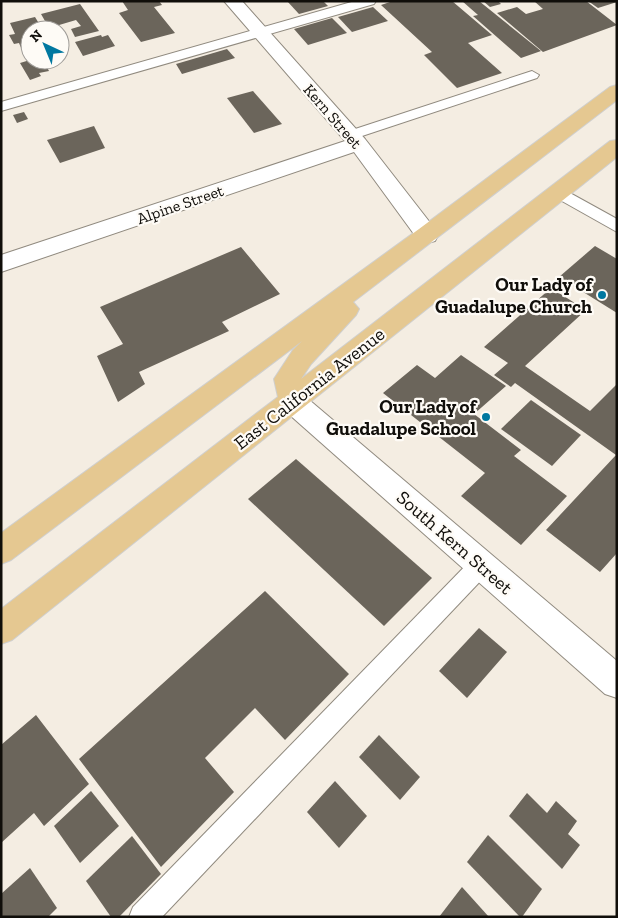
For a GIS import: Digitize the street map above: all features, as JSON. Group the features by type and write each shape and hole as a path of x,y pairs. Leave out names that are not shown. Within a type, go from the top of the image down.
{"main road":[{"path":"1,550 427,235 617,91"},
{"name":"East California Avenue","path":"1,629 559,192 613,154"},
{"path":"292,401 287,379 302,357 392,260"}],"street":[{"name":"Kern Street","path":"232,1 354,139 427,235"},
{"name":"Alpine Street","path":"1,264 354,139"},
{"name":"South Kern Street","path":"292,401 617,682"}],"lane":[{"path":"1,107 370,1"},
{"path":"354,139 532,75"},
{"path":"559,192 617,226"},
{"path":"143,917 481,565"}],"building":[{"path":"122,1 159,1 162,5 154,7 175,33 141,42 119,13 128,10"},
{"path":"287,1 323,1 328,6 299,14"},
{"path":"393,1 452,1 492,35 468,43 502,73 457,88 424,55 432,52 381,5"},
{"path":"462,1 479,1 541,51 521,58 473,16 478,15"},
{"path":"483,1 498,1 501,4 490,7"},
{"path":"534,1 586,1 617,25 543,52 497,13 517,7 526,14 543,9"},
{"path":"588,1 617,1 617,2 598,8"},
{"path":"80,4 99,31 75,37 71,29 81,26 76,20 70,22 70,20 44,20 41,14"},
{"path":"373,7 388,21 352,32 338,17"},
{"path":"35,17 37,20 22,20"},
{"path":"332,18 347,33 308,45 294,29"},
{"path":"20,21 20,45 19,43 14,44 9,35 15,34 10,23"},
{"path":"101,35 102,37 108,35 115,46 83,56 75,42"},
{"path":"227,49 235,58 182,74 176,64"},
{"path":"24,70 49,71 39,73 41,76 30,80"},
{"path":"253,91 282,124 254,133 227,98"},
{"path":"24,112 28,119 17,123 13,115"},
{"path":"94,126 105,148 60,163 47,140"},
{"name":"Our Lady of Guadalupe Church","path":"595,246 617,259 617,313 559,277"},
{"path":"241,247 280,294 222,322 229,331 139,372 145,384 118,402 97,356 123,344 100,307"},
{"path":"551,288 586,310 525,366 590,411 617,384 617,553 600,572 546,530 616,455 515,383 511,387 494,375 508,363 484,347"},
{"path":"461,355 506,386 474,414 521,450 514,456 567,496 521,545 461,496 485,473 383,393 417,365 435,378"},
{"path":"531,400 581,435 552,466 501,429"},
{"path":"296,459 432,578 384,626 248,499"},
{"path":"265,591 349,674 285,740 255,708 205,758 234,792 161,867 79,759"},
{"path":"479,628 507,652 467,698 439,671"},
{"path":"36,715 89,784 44,826 34,813 1,843 1,745"},
{"path":"379,735 420,777 400,800 359,757"},
{"path":"335,781 367,816 339,848 307,812"},
{"path":"91,791 119,826 80,863 54,826"},
{"path":"527,793 547,813 556,801 577,821 568,834 580,845 562,869 509,816"},
{"path":"488,835 542,889 522,917 467,862"},
{"path":"132,836 161,874 119,917 111,917 86,881"},
{"path":"30,868 57,908 48,917 1,917 1,894"},
{"path":"462,887 489,917 439,917"}],"place":[{"name":"Our Lady of Guadalupe Church","path":"602,295"},
{"name":"Our Lady of Guadalupe School","path":"486,417"}]}
